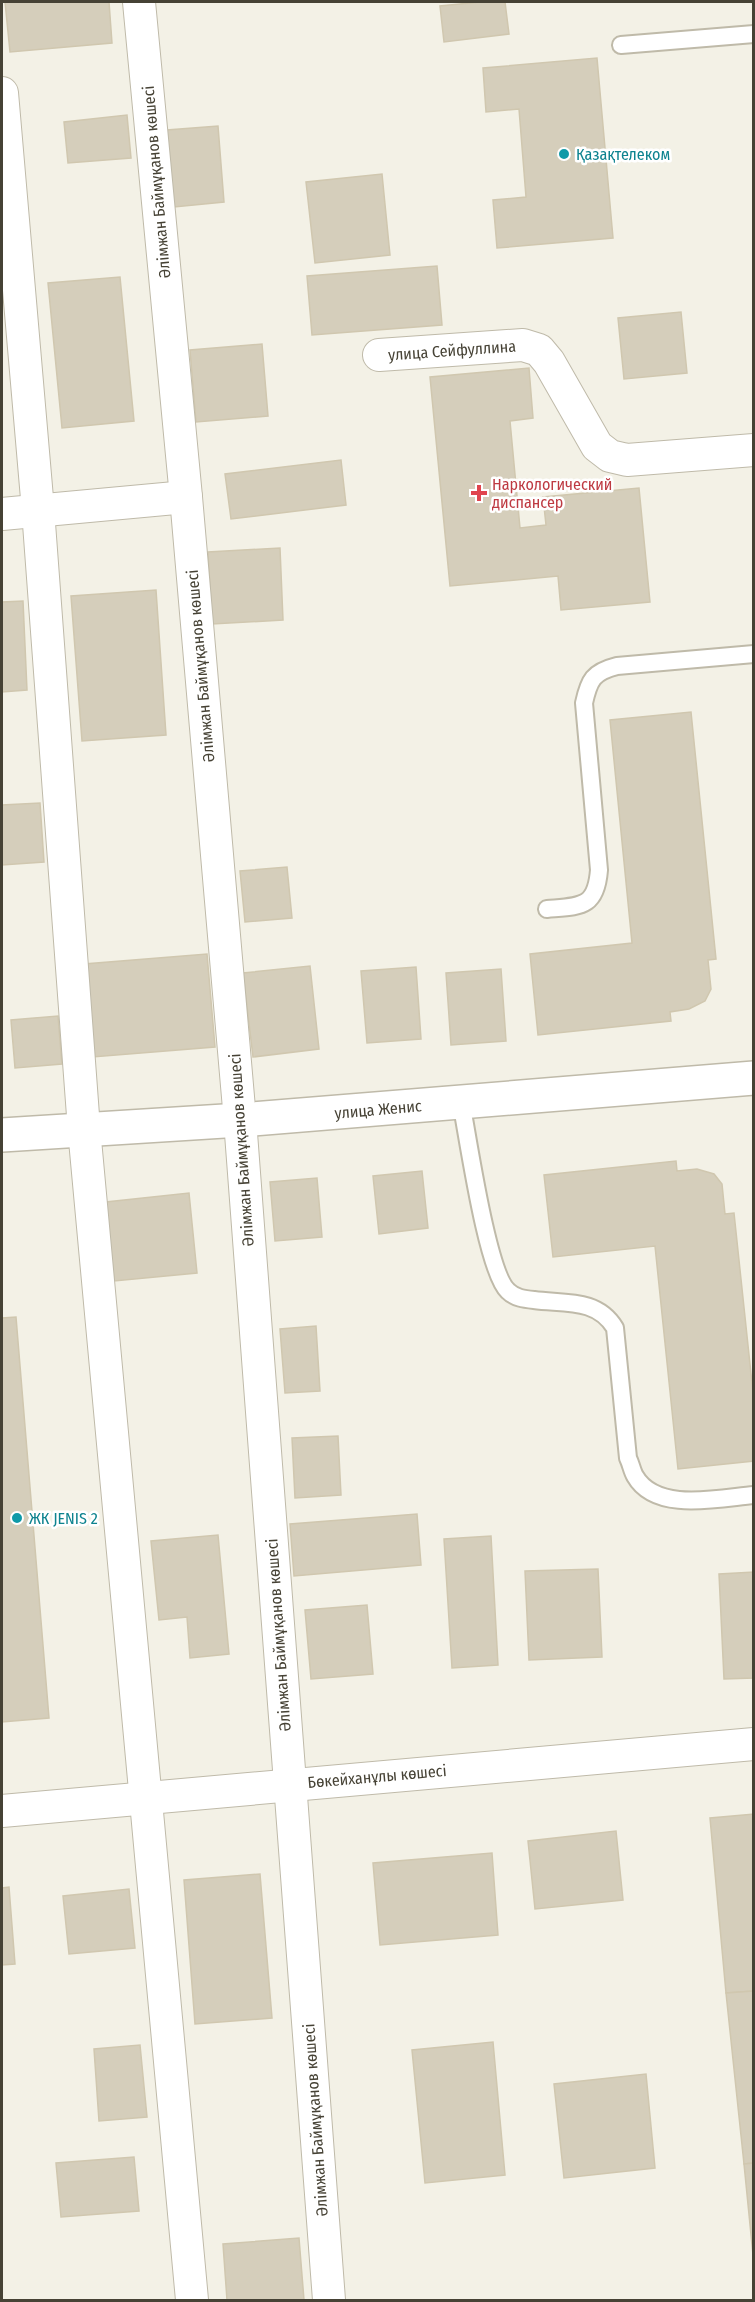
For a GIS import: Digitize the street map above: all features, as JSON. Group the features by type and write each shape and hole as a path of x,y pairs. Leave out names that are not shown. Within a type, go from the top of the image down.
{"street":[{"name":"Әлімжан Баймұқанов көшесі","path":"139,2 186,497 240,1120 329,2301"},
{"path":"2,93 38,510 84,1129 192,2301"},
{"name":"улица Сейфуллина","path":"380,355 523,345 538,350 549,362 597,446 610,456 627,460 753,450"},
{"path":"2,514 186,497"},
{"name":"улица Женис","path":"2,1135 240,1120 753,1078"},
{"name":"Бөкейханұлы көшесі","path":"2,1811 753,1744"}],"lane":[{"path":"621,45 753,34"},
{"path":"547,909 582,904 593,897 598,884 599,870 584,704 587,689 593,678 603,669 617,666 753,654"},
{"path":"461,1102 489,1247 500,1280 508,1291 520,1298 592,1306 609,1317 615,1328 628,1458 636,1477 646,1489 661,1497 680,1500 753,1495"}],"building":[{"path":"5,2 109,2 112,43 10,52"},
{"path":"505,2 509,34 444,42 440,6"},
{"name":"Қазақтелеком","path":"597,58 613,238 497,248 493,200 526,197 519,109 486,112 483,68"},
{"path":"127,115 131,158 68,163 64,122"},
{"path":"218,126 224,202 174,207 167,130"},
{"path":"382,174 390,255 315,263 306,182"},
{"path":"437,266 442,325 312,335 307,276"},
{"path":"120,277 134,421 62,428 48,283"},
{"path":"681,312 687,373 624,379 618,318"},
{"path":"262,344 268,416 196,422 190,350"},
{"name":"Наркологический диспансер","path":"529,368 533,418 510,421 520,528 546,525 543,497 639,488 650,602 561,610 558,576 450,586 430,377"},
{"path":"341,460 346,505 231,519 225,474"},
{"path":"280,548 283,620 212,624 208,552"},
{"path":"156,590 166,735 82,741 71,596"},
{"path":"23,601 27,690 2,692 2,602"},
{"path":"691,712 716,959 708,960 711,989 705,1001 689,1009 670,1012 671,1021 538,1035 530,954 632,943 610,720"},
{"path":"40,803 44,862 2,865 2,805"},
{"path":"287,867 292,918 245,922 240,871"},
{"path":"207,954 215,1047 92,1057 84,964"},
{"path":"310,966 319,1049 253,1057 243,973"},
{"path":"416,967 421,1039 367,1043 361,971"},
{"path":"501,969 506,1041 451,1045 446,973"},
{"path":"58,1016 62,1064 15,1068 11,1020"},
{"path":"676,1161 677,1171 697,1169 714,1174 722,1184 725,1214 734,1213 754,1402 754,1461 678,1469 655,1246 553,1257 544,1175"},
{"path":"422,1171 428,1228 379,1234 373,1176"},
{"path":"317,1178 322,1237 275,1241 270,1182"},
{"path":"189,1193 197,1273 114,1281 106,1202"},
{"name":"ЖК JENIS 2","path":"16,1317 49,1718 2,1722 2,1318"},
{"path":"316,1326 320,1391 285,1393 280,1329"},
{"path":"338,1436 341,1495 295,1498 292,1438"},
{"path":"417,1514 421,1565 294,1576 290,1524"},
{"path":"218,1535 229,1654 190,1658 187,1617 159,1620 151,1541"},
{"path":"491,1536 498,1665 452,1668 444,1539"},
{"path":"598,1569 602,1657 529,1660 525,1571"},
{"path":"754,1572 754,1678 724,1679 719,1574"},
{"path":"367,1605 373,1674 311,1679 305,1610"},
{"path":"754,1814 754,1991 726,1993 710,1818"},
{"path":"616,1831 623,1900 535,1909 528,1841"},
{"path":"492,1853 498,1935 380,1945 373,1863"},
{"path":"260,1874 272,2018 195,2024 184,1880"},
{"path":"9,1887 15,1964 2,1965 2,1888"},
{"path":"129,1889 135,1948 69,1954 63,1896"},
{"path":"754,1991 754,2163 744,2164 726,1993"},
{"path":"493,2042 505,2175 425,2183 412,2050"},
{"path":"140,2045 147,2117 99,2121 94,2049"},
{"path":"646,2074 655,2168 564,2178 554,2084"},
{"path":"134,2157 139,2211 61,2217 56,2163"},
{"path":"754,2163 754,2265 744,2164"},
{"path":"299,2238 304,2300 227,2300 223,2244"}],"place":[{"name":"Қазақтелеком","path":"564,154"},
{"name":"Наркологический диспансер","path":"479,493"},
{"name":"ЖК JENIS 2","path":"17,1518"}]}
